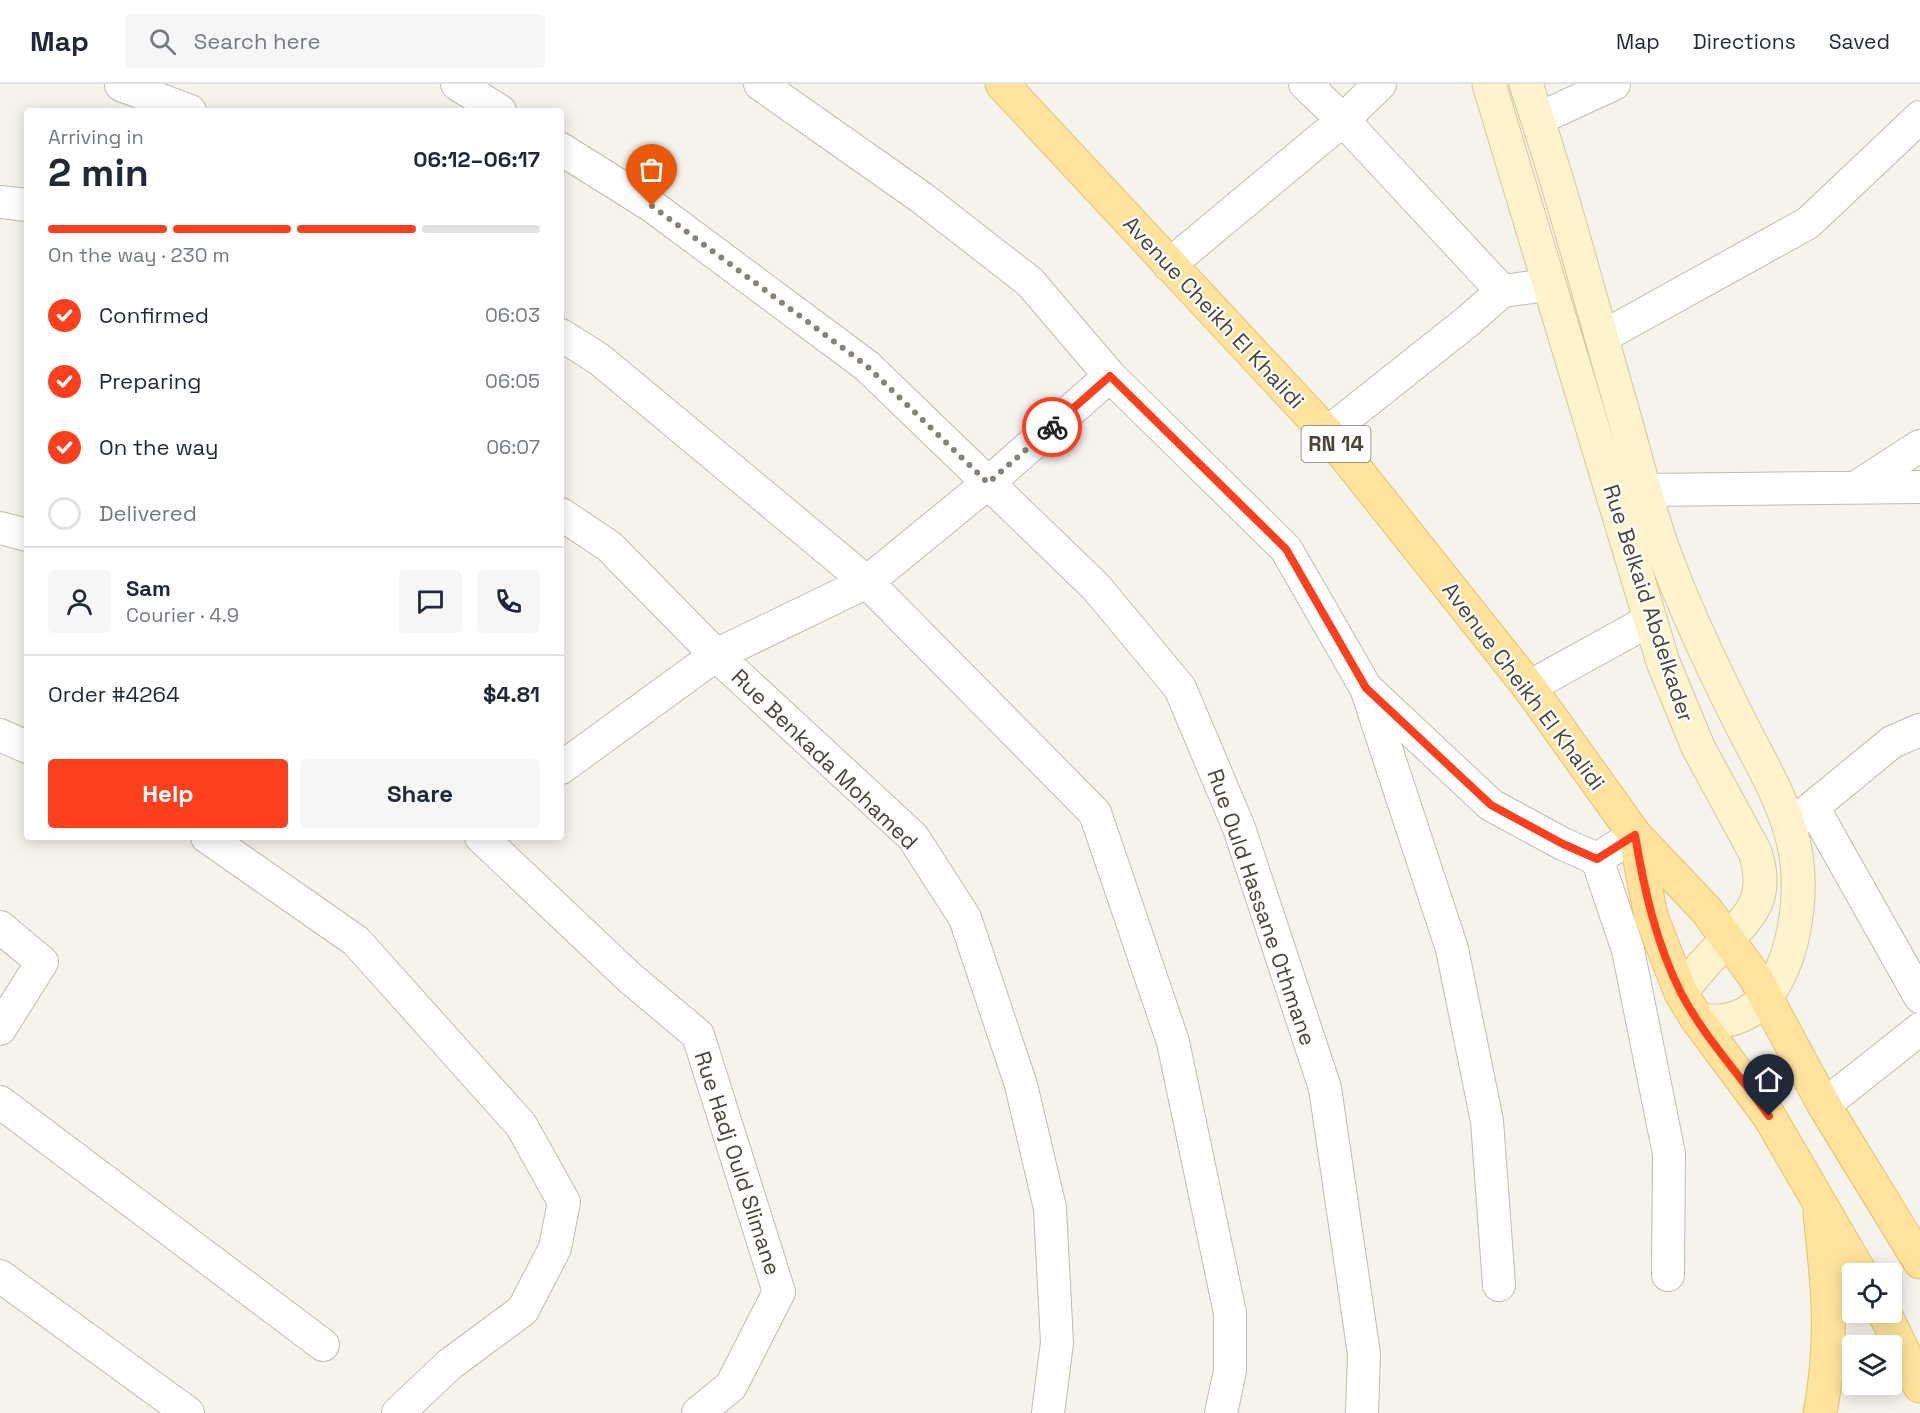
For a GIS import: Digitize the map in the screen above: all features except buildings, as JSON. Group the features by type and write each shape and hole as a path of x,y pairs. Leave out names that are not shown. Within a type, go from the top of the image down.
{"main road":[{"name":"Avenue Cheikh El Khalidi","path":"1002,84 1327,433 1529,687 1635,835 1684,885 1728,939 1767,997 1824,1105 1920,1262"},
{"name":"Avenue Cheikh El Khalidi","path":"1635,835 1641,876 1651,916 1689,1006 1769,1116 1855,1263"},
{"path":"1818,1199 1829,1300 1830,1340 1821,1413"},
{"path":"1889,1323 1920,1386"}],"street":[{"path":"121,84 182,108"},
{"path":"457,84 495,108"},
{"path":"760,84 922,198 1030,282 1110,376 1286,549 1366,688 1452,949 1487,1121 1499,1285"},
{"path":"1305,84 1343,120 1502,291"},
{"path":"1169,265 1343,120 1380,84"},
{"name":"Rue Belkaid Abdelkader","path":"1489,84 1650,620 1682,711 1721,792 1755,852 1760,868 1761,886 1755,906 1743,924 1703,964 1689,1006"},
{"path":"1526,84 1645,490 1674,579 1729,699 1779,798 1801,817 1920,997"},
{"path":"1538,119 1614,84"},
{"path":"1602,337 1808,223 1920,117"},
{"name":"Rue Ould Hassane Othmane","path":"564,151 652,206 867,366 1096,587 1180,688 1239,828 1325,1088 1364,1354 1362,1413"},
{"path":"0,202 24,205"},
{"path":"1327,433 1468,321 1502,291 1548,285"},
{"path":"564,337 598,359 867,582 1095,813 1173,1042 1230,1312 1230,1371 1221,1413"},
{"path":"564,766 716,655 867,582 988,483 1110,376"},
{"path":"1858,486 1920,446"},
{"path":"1645,490 1920,487"},
{"name":"Rue Benkada Mohamed","path":"564,516 610,547 716,655 913,837 965,918 1021,1085 1050,1208 1057,1342 1048,1413"},
{"path":"0,528 24,534"},
{"path":"1529,687 1650,620"},
{"path":"1366,688 1491,805 1563,844 1597,859 1628,950 1669,1154 1668,1275"},
{"path":"1689,1006 1709,1022 1735,1019 1747,1015 1767,997 1788,954 1795,922 1798,879 1796,857 1801,817 1892,742 1920,730"},
{"path":"0,735 24,746"},
{"path":"1597,859 1635,835"},
{"path":"211,840 356,940 521,1125 564,1203 555,1248 524,1310 450,1364 398,1413"},
{"name":"Rue Hadj Ould Slimane","path":"484,840 630,978 698,1035 779,1292 731,1386 698,1413"},
{"path":"0,927 42,962 0,1029"},
{"path":"1824,1105 1920,1029"},
{"path":"0,1102 322,1345"},
{"path":"0,1276 188,1413"}],"way so far":[{"path":"652,206 867,366 988,483 1052,427"}],"route":[{"path":"1052,427 1110,376 1286,549 1366,688 1491,805 1563,844 1597,859 1635,835 1641,876 1651,916 1681,993 1697,1019 1769,1116"}]}
